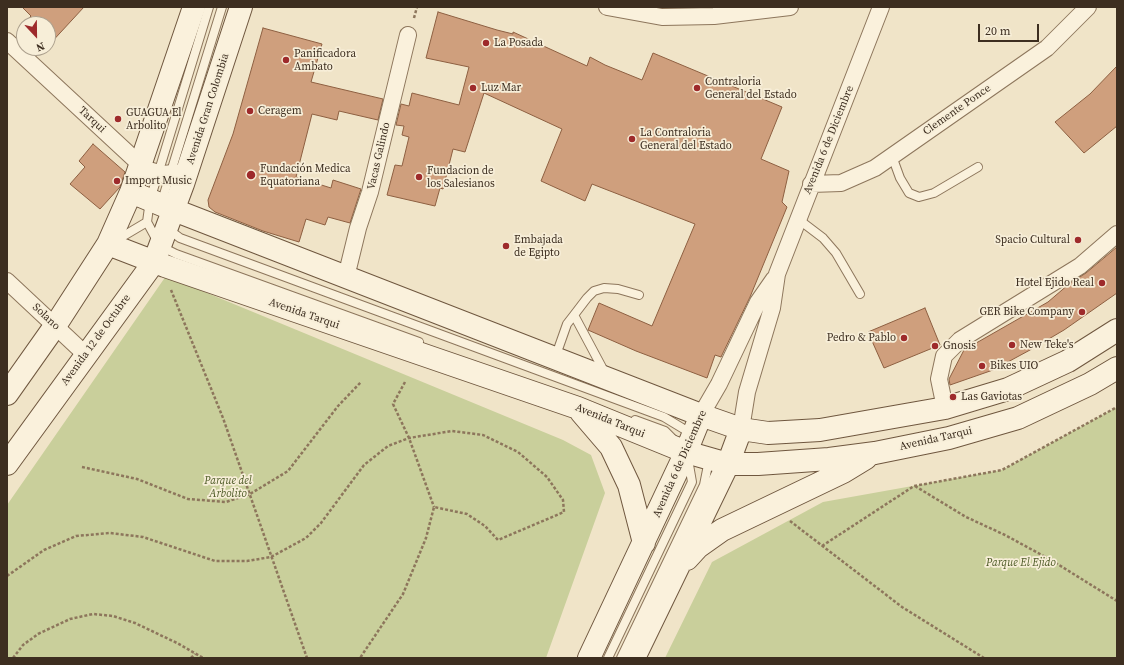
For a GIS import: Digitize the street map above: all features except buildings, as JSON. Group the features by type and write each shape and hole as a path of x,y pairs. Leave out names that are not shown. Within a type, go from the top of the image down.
{"main road":[{"name":"Avenida Gran Colombia","path":"156,221 194,7"},
{"name":"Avenida Gran Colombia","path":"156,221 164,171 241,7"},
{"name":"Avenida Tarqui","path":"156,221 586,407 702,444 782,463 875,454 949,438 1018,418 1090,384 1117,368"},
{"name":"Avenida Tarqui","path":"108,244 156,221 346,277 609,380 702,444"},
{"path":"7,394 55,326 108,244 156,221"},
{"name":"Avenida 12 de Octubre","path":"7,464 85,354 156,221"},
{"name":"Avenida Tarqui","path":"702,444 741,429 768,433 820,430 945,408 1008,389 1068,361 1117,330"},
{"path":"586,407 611,447 629,485 644,543"},
{"name":"Avenida 6 de Diciembre","path":"589,658 644,543 702,444 741,429"},
{"name":"Avenida 6 de Diciembre","path":"634,658 674,574 702,444"},
{"path":"674,574 698,547 722,530 843,472 875,454"}],"street":[{"path":"607,7 662,16 714,16 790,7"},
{"name":"Avenida 6 de Diciembre","path":"741,429 747,392 772,308 777,274 811,184 882,7"},
{"name":"Clemente Ponce","path":"811,184 841,182 875,168 1048,48 1088,7"},
{"name":"Vacas Galindo","path":"346,277 358,228 370,192 408,35"},
{"name":"Tarqui","path":"7,41 164,171"},
{"path":"945,408 939,379 944,356 960,340 1080,266 1117,234"},
{"name":"Avenida 6 de Diciembre","path":"702,444 719,384 758,302 777,274"},
{"name":"Solano","path":"7,281 85,354"}],"lane":[{"path":"164,171 209,7"},
{"path":"164,171 222,7"},
{"path":"892,156 900,178 909,193 919,197 934,193 978,167"},
{"path":"798,219 823,238 836,253 860,294"},
{"path":"108,244 156,221"},
{"path":"156,221 176,254 430,346"},
{"path":"156,221 180,238 664,417 702,444"},
{"path":"555,359 568,324 594,291 604,288 618,288 638,295"},
{"path":"574,315 609,380"},
{"path":"550,389 586,407"},
{"path":"625,416 702,444"},
{"path":"608,658 692,482 702,444"},
{"path":"621,658 704,485 702,444"}],"path":[{"path":"169,286 223,418 306,658"},
{"path":"82,468 137,479 188,499 226,502 250,494 288,471 338,406 361,382"},
{"path":"360,658 403,594 426,538 434,507 409,438 393,404 404,382"},
{"path":"984,658 902,607 822,546 914,486 1002,470 1117,407"},
{"path":"7,576 44,550 76,536 110,533 143,537 215,561 246,561 271,557 306,538 316,528 364,466 388,446 409,438 452,431 483,435 518,452 547,477 563,500 564,512 498,540 485,526 467,514 434,507"},
{"path":"914,486 966,517 1005,535 1051,560 1117,601"},
{"path":"13,658 23,645 38,634 70,619 94,614 113,616 135,623 177,643 203,658"},
{"path":"191,658 195,654"}],"green space":[{"name":"Parque del Arbolito","path":"166,276 563,440 591,455 605,493 546,658 7,658 7,505"},
{"name":"Parque El Ejido","path":"1117,407 1117,658 665,658 712,562 823,502 1002,470"}],"place":[{"name":"La Posada","path":"486,43"},
{"name":"Panificadora Ambato","path":"286,60"},
{"name":"Luz Mar","path":"473,88"},
{"name":"Contraloria General del Estado","path":"697,88"},
{"name":"Ceragem","path":"250,111"},
{"name":"GUAGUA El Arbolito","path":"118,119"},
{"name":"La Contraloria General del Estado","path":"632,139"},
{"name":"Fundación Medica Equatoriana","path":"251,175"},
{"name":"Fundacion de los Salesianos","path":"419,177"},
{"name":"Import Music","path":"117,181"},
{"name":"Spacio Cultural","path":"1078,240"},
{"name":"Embajada de Egipto","path":"506,246"},
{"name":"Hotel Ejido Real","path":"1102,283"},
{"name":"GER Bike Company","path":"1082,312"},
{"name":"Pedro & Pablo","path":"904,338"},
{"name":"New Teke's","path":"1012,345"},
{"name":"Gnosis","path":"935,346"},
{"name":"Bikes UIO","path":"982,366"},
{"name":"Las Gaviotas","path":"953,397"}]}
